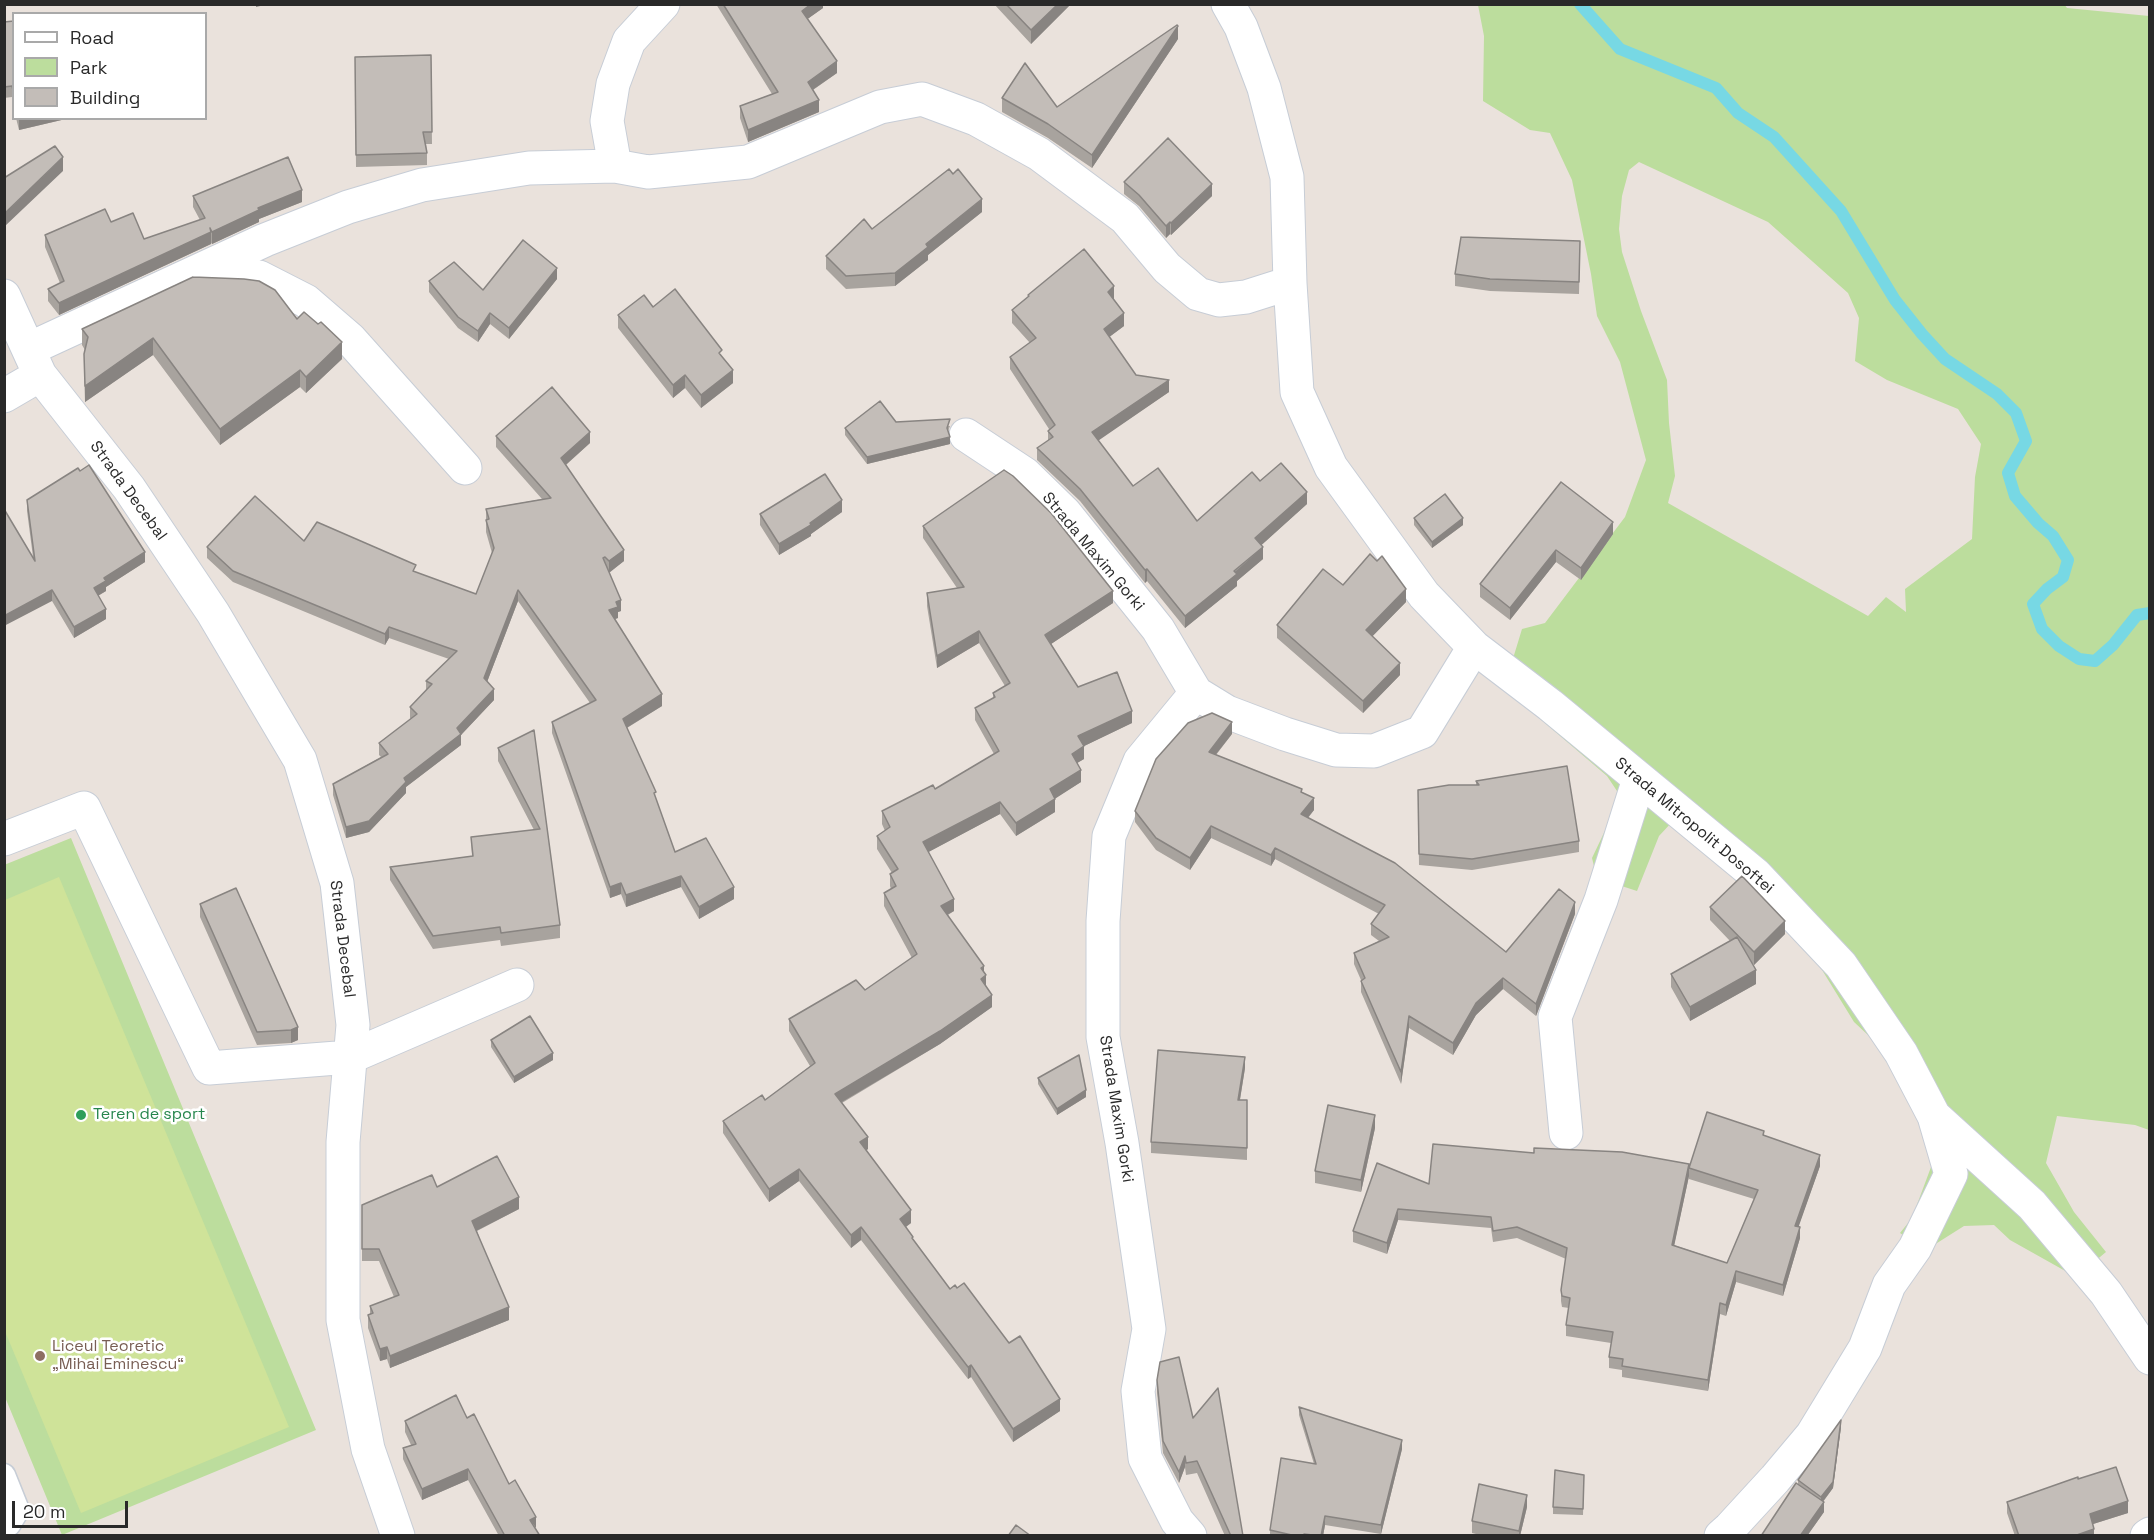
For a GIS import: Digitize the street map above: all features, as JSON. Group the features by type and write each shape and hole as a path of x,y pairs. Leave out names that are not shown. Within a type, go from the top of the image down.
{"street":[{"path":"615,166 607,121 614,84 629,41 663,4"},
{"name":"Strada Mitropolit Dosoftei","path":"1228,4 1240,27 1264,88 1287,177 1290,283 1297,392 1331,466 1424,595 1474,647 1550,705 1756,875 1841,965 1901,1053 1934,1116 2032,1205 2106,1293 2150,1358"},
{"path":"4,396 34,362 191,275 265,240 337,211 422,185 529,168 615,166 648,172 748,162 880,107 922,99 976,119 1039,154 1125,218 1167,268 1198,294 1219,300 1246,297 1290,283"},
{"path":"191,275 259,277 306,301 350,339 465,468"},
{"name":"Strada Decebal","path":"4,296 34,362 129,488 213,613 300,760 338,883 353,1025 342,1142 343,1320 368,1449 398,1536"},
{"name":"Strada Maxim Gorki","path":"966,435 1025,474 1065,513 1158,629 1196,693 1227,712 1336,750 1374,751 1422,732 1474,647"},
{"name":"Strada Maxim Gorki","path":"1190,1536 1177,1521 1145,1458 1138,1391 1149,1329 1122,1143 1103,1037 1103,921 1109,836 1140,761 1196,693"},
{"path":"1566,1133 1555,1017 1601,900 1639,780"},
{"path":"4,839 84,808 209,1068 350,1057 517,985"},
{"path":"1721,1536 1775,1479 1812,1435 1865,1348 1889,1285 1916,1248 1951,1174 1934,1116"}],"lane":[{"path":"4,1475 18,1510 9,1525 4,1527"}],"green space":[{"path":"2064,4 2067,8 2149,16 2149,1130 2135,1125 2057,1116 2046,1163 2074,1212 2106,1252 2076,1277 2010,1240 1994,1225 1964,1226 1926,1250 1900,1233 1912,1218 1934,1159 1924,1130 1884,1050 1854,1022 1811,952 1778,912 1673,821 1659,836 1637,891 1597,878 1592,858 1621,797 1607,776 1504,688 1522,629 1545,623 1625,517 1646,460 1620,362 1597,316 1572,180 1550,133 1530,130 1483,101 1484,36 1478,5","holes":["1639,162 1768,222 1848,293 1859,318 1855,361 1887,380 1958,409 1981,444 1975,477 1972,539 1905,589 1906,612 1886,597 1868,616 1668,503 1675,476 1667,380 1622,252 1619,229 1622,196 1629,170"]},
{"name":"Teren de sport","path":"71,838 316,1430 62,1535 5,1397 4,865"},
{"name":"Teren de sport","path":"59,877 289,1427 81,1513 4,1329 5,900"}],"building":[{"path":"723,4 811,4 802,11 837,61 808,82 819,100 748,130 740,106 778,92"},
{"path":"1006,4 1058,4 1031,30"},
{"path":"12,21 12,86 4,87 4,22"},
{"path":"1177,25 1092,155 1048,124 1002,98 1025,63 1057,107"},
{"path":"431,55 432,132 423,132 427,153 356,155 355,57"},
{"path":"1168,138 1212,184 1166,226 1139,195 1124,182"},
{"path":"55,146 63,157 4,214 4,178"},
{"path":"288,157 302,190 258,208 259,210 212,232 210,228 211,232 59,303 48,289 64,281 45,235 105,209 111,222 133,213 144,239 205,218 193,196"},
{"path":"949,169 953,174 958,169 982,199 926,244 928,247 895,273 846,276 826,256 864,219 872,229"},
{"path":"1461,237 1580,241 1579,282 1490,279 1455,274"},
{"path":"523,240 557,268 509,328 490,313 478,331 458,317 429,281 454,262 483,290"},
{"path":"1084,249 1114,286 1108,292 1124,313 1104,329 1136,375 1169,380 1092,432 1133,486 1158,468 1197,521 1252,472 1260,481 1281,463 1307,492 1255,538 1263,547 1234,571 1237,574 1185,616 1080,489 1037,448 1053,437 1048,431 1055,425 1010,357 1036,338 1012,310"},
{"path":"193,277 259,281 275,290 297,319 304,312 318,324 321,322 342,342 306,377 300,370 220,429 153,338 85,386 84,354 88,337 82,329"},
{"path":"675,289 722,350 719,353 733,370 701,395 685,375 673,385 618,315 644,295 653,307"},
{"path":"552,387 590,432 561,458 624,550 609,561 603,558 621,600 616,602 618,607 609,610 662,694 623,719 656,792 654,793 675,852 706,838 734,887 699,907 681,876 626,895 621,883 610,887 552,722 596,700 518,590 484,678 494,689 457,728 461,734 404,778 406,782 369,821 346,827 333,784 388,754 379,743 417,714 410,707 432,684 426,681 457,651 389,627 385,634 233,571 207,547 255,496 304,541 317,522 416,565 413,571 476,594 494,548 486,520 489,519 486,509 551,498 496,436"},
{"path":"880,401 896,422 950,419 947,428 950,437 867,457 845,428"},
{"path":"89,465 145,552 104,578 106,581 94,588 106,609 74,627 52,590 4,616 4,509 35,561 27,500 78,468 80,471"},
{"path":"1004,470 1051,513 1113,591 1045,635 1078,687 1117,672 1132,711 1078,736 1084,746 1072,754 1081,770 1050,789 1055,799 1016,823 1000,802 923,842 954,899 941,906 984,966 981,968 986,975 981,979 992,995 940,1031 835,1094 868,1137 860,1142 911,1210 900,1219 912,1238 950,1289 955,1285 957,1288 964,1283 1009,1343 1020,1336 1060,1399 1013,1429 971,1365 968,1367 861,1227 851,1235 799,1169 769,1189 723,1121 762,1095 765,1100 815,1063 789,1019 856,980 865,990 917,954 884,893 896,886 890,874 898,869 877,836 890,827 882,811 933,785 935,789 999,751 975,708 995,697 993,693 1010,683 979,631 937,656 927,593 964,587 923,526"},
{"path":"825,474 842,500 810,523 811,525 779,544 760,514"},
{"path":"1561,482 1613,522 1581,568 1556,550 1510,608 1480,584"},
{"path":"1445,494 1463,518 1432,542 1414,518"},
{"path":"1370,554 1377,561 1382,556 1406,589 1366,630 1400,663 1363,701 1277,625 1323,569 1343,585"},
{"path":"1212,713 1232,722 1209,752 1302,789 1301,792 1314,798 1301,814 1395,863 1506,952 1559,889 1575,902 1536,1004 1503,978 1476,1003 1453,1043 1409,1016 1401,1072 1361,981 1365,978 1354,953 1389,937 1371,924 1385,905 1275,848 1271,855 1211,826 1190,858 1156,838 1135,811 1156,759 1188,723"},
{"path":"534,730 560,925 501,933 500,927 433,936 390,867 473,856 471,837 540,829 498,748"},
{"path":"1567,766 1579,841 1472,859 1419,854 1418,790 1449,785 1479,785 1476,781"},
{"path":"1742,876 1785,921 1754,952 1710,907"},
{"path":"236,888 298,1027 291,1030 257,1032 200,904"},
{"path":"1737,937 1756,970 1690,1007 1671,974"},
{"path":"530,1016 553,1053 514,1077 491,1040"},
{"path":"1158,1050 1245,1057 1238,1100 1247,1100 1247,1148 1151,1142"},
{"path":"1079,1055 1086,1090 1057,1109 1038,1078"},
{"path":"1328,1105 1375,1115 1361,1180 1315,1171"},
{"path":"1707,1112 1764,1131 1763,1135 1820,1155 1795,1226 1800,1227 1783,1285 1736,1271 1726,1305 1720,1303 1708,1380 1622,1366 1623,1359 1609,1357 1613,1332 1566,1325 1570,1298 1562,1296 1561,1290 1567,1248 1517,1227 1493,1231 1491,1217 1398,1209 1387,1243 1353,1231 1377,1163 1429,1184 1433,1144 1534,1153 1534,1148 1622,1152 1689,1164 1672,1245 1727,1263 1758,1190 1689,1168"},
{"path":"497,1156 519,1197 472,1221 509,1307 390,1356 387,1347 380,1349 368,1315 373,1313 370,1306 399,1295 379,1249 362,1249 362,1205 432,1175 437,1187"},
{"path":"1179,1357 1193,1418 1218,1388 1243,1536 1231,1536 1197,1461 1186,1463 1185,1456 1179,1472 1163,1441 1157,1380 1160,1362"},
{"path":"456,1395 467,1418 474,1414 509,1484 515,1480 536,1517 530,1520 540,1536 505,1536 468,1469 422,1489 403,1448 416,1444 405,1421"},
{"path":"1299,1407 1402,1440 1381,1525 1325,1516 1321,1536 1304,1534 1304,1536 1296,1536 1270,1530 1281,1458 1316,1464"},
{"path":"1841,1420 1833,1482 1821,1497 1798,1480"},
{"path":"2116,1467 2128,1501 2090,1514 2094,1529 2074,1536 2019,1536 2007,1502 2078,1477 2078,1479"},
{"path":"1555,1470 1584,1475 1583,1509 1553,1507"},
{"path":"1796,1483 1824,1502 1800,1536 1761,1536"},
{"path":"1479,1484 1527,1495 1519,1531 1472,1521"},
{"path":"1016,1525 1031,1536 1008,1536"}],"waterway":[{"path":"1580,4 1620,49 1716,88 1738,113 1774,137 1841,211 1895,300 1922,334 1945,359 1997,394 2016,413 2026,441 2008,473 2015,496 2038,523 2053,536 2068,560 2063,577 2033,604 2042,629 2059,646 2079,659 2095,661 2113,645 2137,615 2150,613"}],"place":[{"name":"Teren de sport","path":"81,1115"},
{"name":"Liceul Teoretic „Mihai Eminescu“","path":"40,1356"}]}
